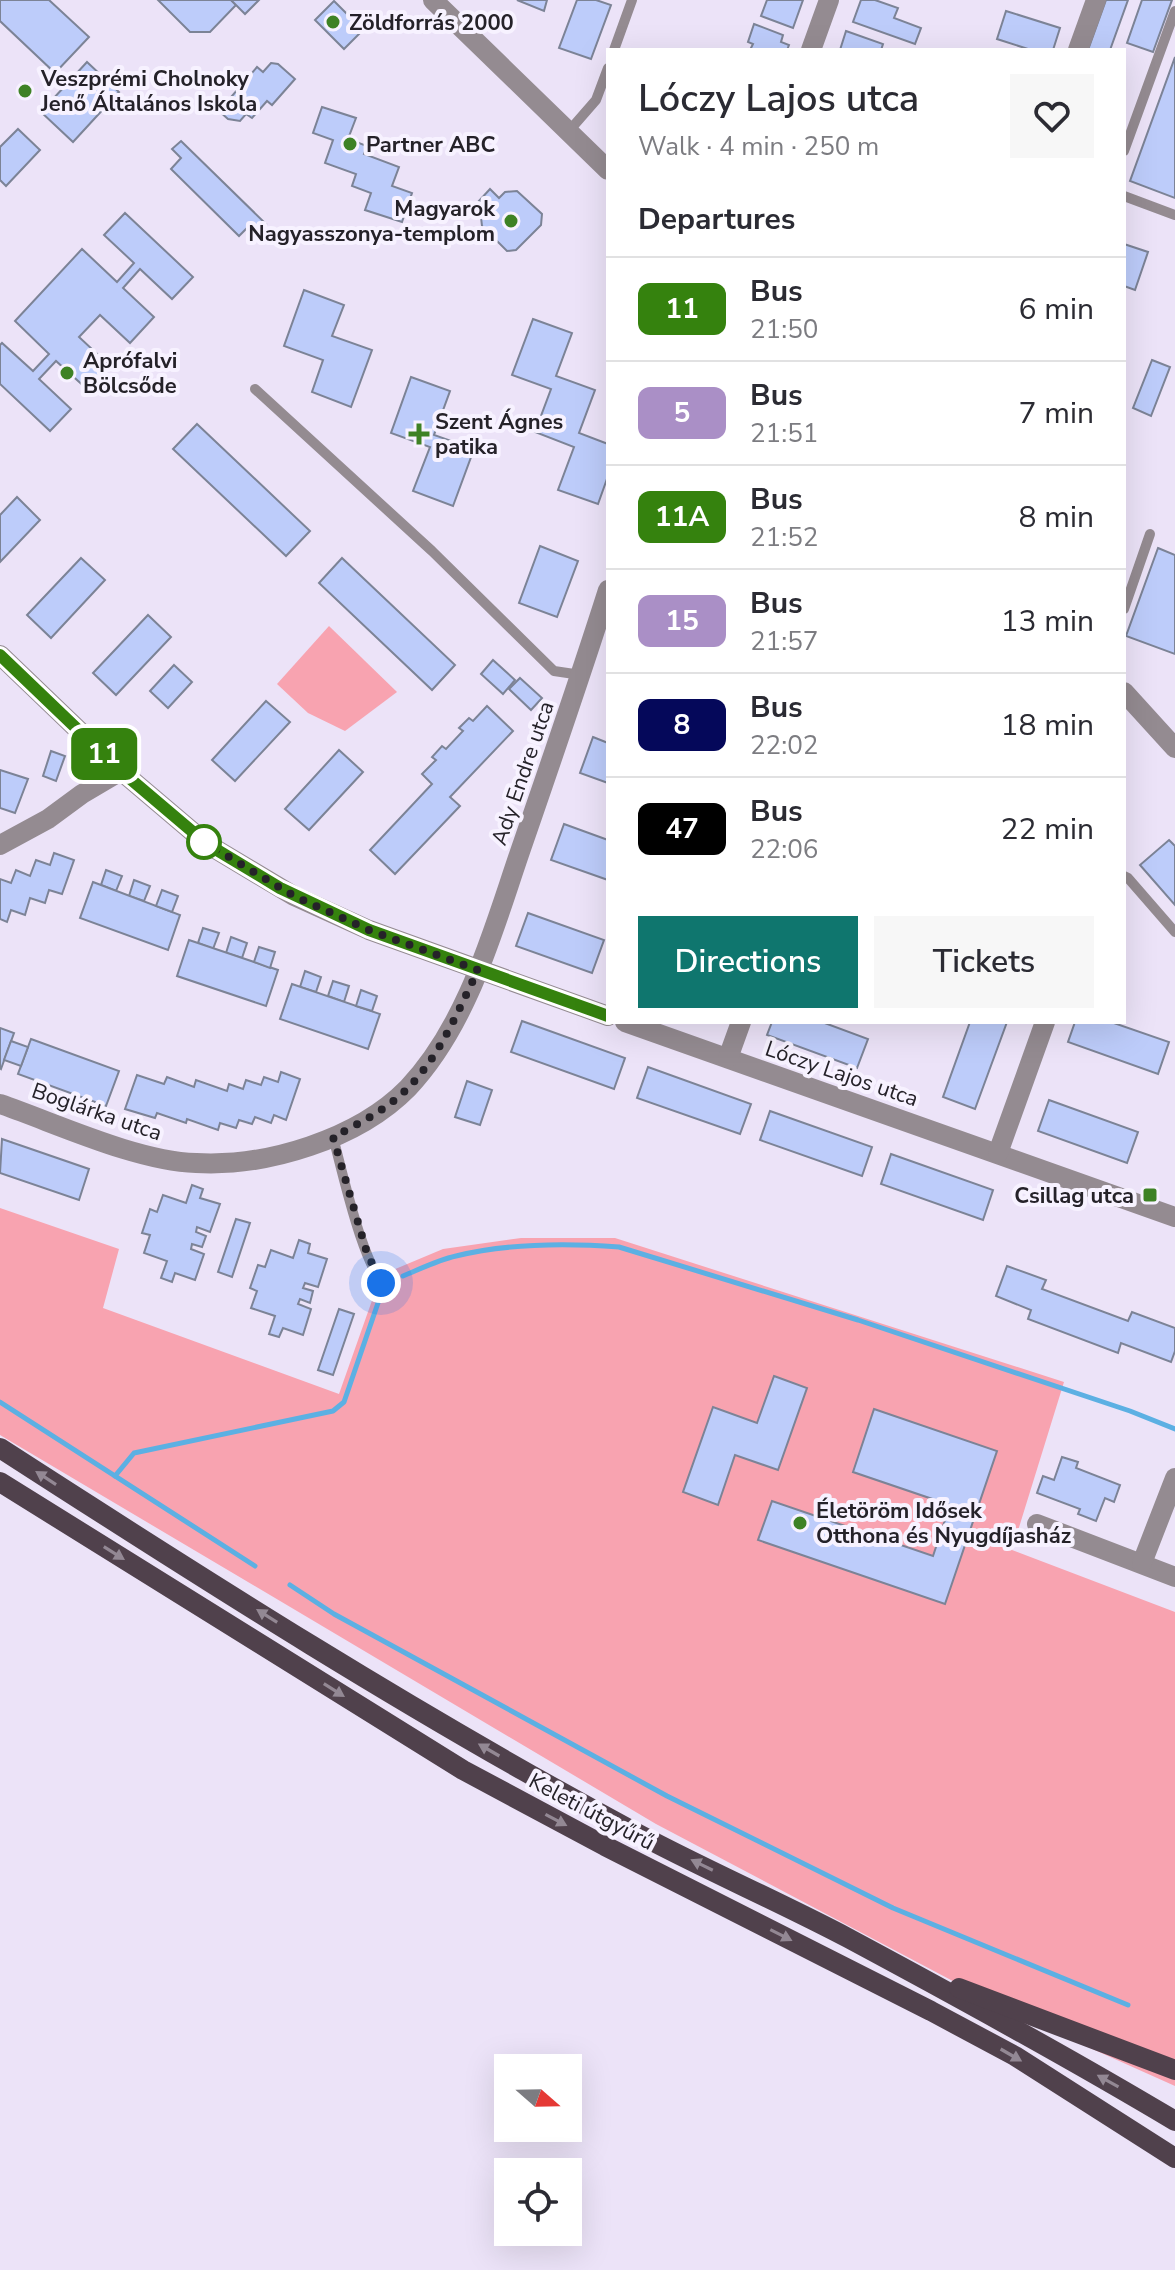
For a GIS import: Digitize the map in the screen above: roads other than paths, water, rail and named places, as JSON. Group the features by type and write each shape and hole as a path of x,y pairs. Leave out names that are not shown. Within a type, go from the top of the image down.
{"main road":[{"name":"Keleti útgyűrű","path":"0,1448 291,1631 481,1745 630,1830 892,1962 1175,2121"},
{"name":"Keleti útgyűrű","path":"0,1482 463,1770 1015,2056 1175,2158"},
{"path":"892,1962 1175,2070"}],"street":[{"path":"433,0 606,168"},
{"path":"812,48 829,0"},
{"path":"1079,48 1096,0"},
{"name":"Ady Endre utca","path":"478,970 606,596"},
{"path":"0,655 121,771 207,844 294,896 369,930 606,1015"},
{"path":"1126,694 1175,748"},
{"path":"0,845 48,819 121,771"},
{"name":"Boglárka utca","path":"0,1104 140,1154 219,1164 277,1156 333,1137 385,1107 406,1089 426,1067 447,1034 478,970"},
{"name":"Lóczy Lajos utca","path":"631,1024 1175,1217"},
{"path":"728,1058 740,1024"},
{"path":"998,1153 1044,1024"},
{"path":"1142,1563 1175,1478"},
{"path":"1037,1524 1175,1577"}],"lane":[{"path":"615,48 632,0"},
{"path":"1126,146 1175,11"},
{"path":"569,131 596,100 606,73"},
{"path":"1126,197 1175,215"},
{"path":"255,389 432,551 554,671 581,675"},
{"path":"1126,603 1150,534"},
{"path":"1126,877 1175,932"},
{"path":"333,1137 367,1253 381,1283 389,1290"}],"waterway":[{"path":"403,1276 449,1258 517,1246 619,1247 858,1320 1175,1429"},
{"path":"115,1476 134,1453 333,1411 344,1402 379,1300"},
{"path":"0,1402 255,1566"},
{"path":"290,1585 334,1614 667,1796 893,1908 1128,2005"}],"place":[{"name":"Zöldforrás 2000","path":"333,22"},
{"name":"Veszprémi Cholnoky Jenő Általános Iskola","path":"25,91"},
{"name":"Partner ABC","path":"350,144"},
{"name":"Magyarok Nagyasszonya-templom","path":"511,221"},
{"name":"Aprófalvi Bölcsőde","path":"67,373"},
{"name":"Szent Ágnes patika","path":"419,434"},
{"name":"Csillag utca","path":"1150,1195"},
{"name":"Életöröm Idősek Otthona és Nyugdíjasház","path":"800,1523"}]}
